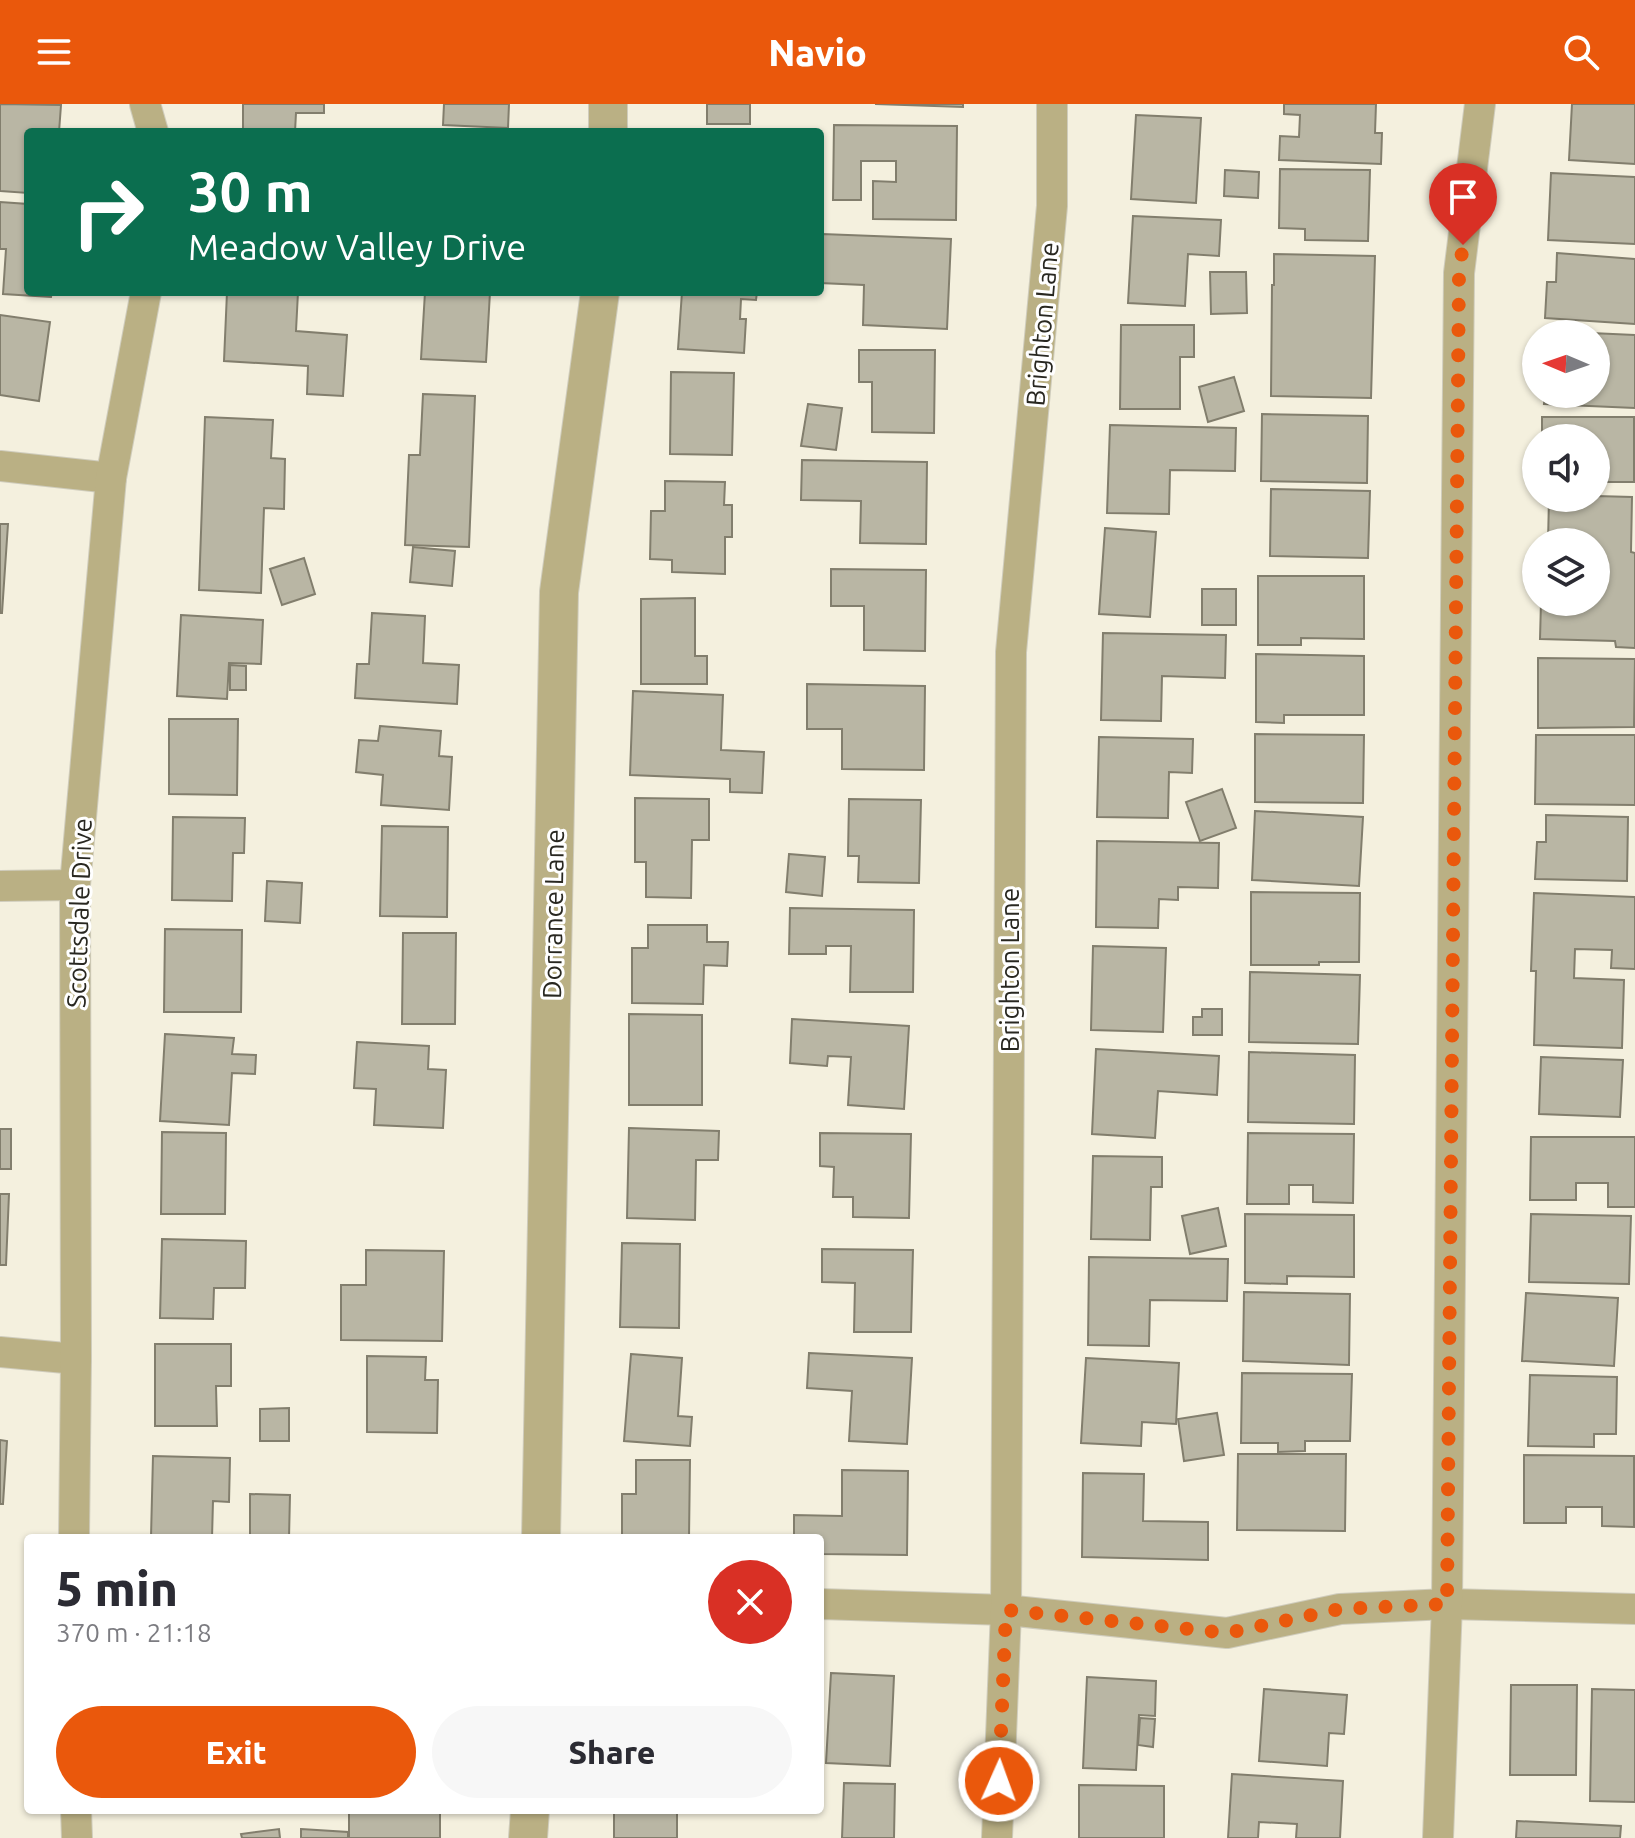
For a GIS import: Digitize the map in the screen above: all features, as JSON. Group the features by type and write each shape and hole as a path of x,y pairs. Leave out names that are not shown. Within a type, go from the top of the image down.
{"street":[{"path":"145,104 154,128"},
{"path":"157,128 161,104"},
{"path":"608,104 608,128"},
{"name":"Brighton Lane","path":"997,1838 1006,1610 1011,652 1052,206 1052,104"},
{"path":"1438,1838 1447,1604 1459,273 1480,104"},
{"name":"Scottsdale Drive","path":"74,1534 75,885 111,478 145,296"},
{"name":"Dorrance Lane","path":"541,1534 559,592 599,296"},
{"path":"0,466 111,478"},
{"path":"0,886 75,885"},
{"path":"0,1352 76,1359"},
{"path":"824,1604 1006,1610 1227,1633 1340,1609 1447,1604 1635,1609"},
{"path":"76,1814 77,1838"},
{"path":"528,1838 530,1814"}],"building":[{"path":"0,104 61,105 59,128 24,128 24,193 0,191"},
{"path":"243,104 324,104 324,113 296,113 295,128 243,128"},
{"path":"444,104 509,104 508,128 443,125"},
{"path":"707,104 750,104 750,124 707,124"},
{"path":"875,104 963,104 963,107"},
{"path":"1284,104 1376,104 1375,133 1382,133 1381,164 1279,160 1280,136 1299,137 1300,115 1284,114"},
{"path":"1572,104 1635,104 1635,164 1569,160"},
{"path":"1136,115 1201,118 1196,203 1131,199"},
{"path":"834,125 957,126 956,220 873,219 873,181 896,182 896,161 861,161 861,200 833,200"},
{"path":"1280,169 1370,170 1368,241 1305,240 1305,229 1279,228"},
{"path":"1225,170 1259,172 1258,198 1224,196"},
{"path":"1551,173 1635,177 1635,244 1548,240"},
{"path":"0,202 24,204 24,295 3,294 6,249 0,249"},
{"path":"1133,216 1221,220 1219,256 1188,254 1185,306 1128,303"},
{"path":"824,234 951,239 947,329 863,325 864,285 824,283"},
{"path":"1557,253 1635,259 1635,324 1545,318 1547,282 1556,282"},
{"path":"1274,254 1375,256 1371,398 1271,396"},
{"path":"1210,272 1246,272 1247,313 1211,314"},
{"path":"227,296 298,296 296,331 347,335 343,396 307,394 308,366 224,361"},
{"path":"425,296 490,296 486,362 421,359"},
{"path":"682,296 756,296 756,300 741,299 740,319 746,319 744,353 678,349"},
{"path":"0,315 50,322 39,401 0,395"},
{"path":"1121,325 1194,325 1194,357 1180,357 1180,409 1120,409"},
{"path":"1610,334 1635,335 1635,408 1610,407"},
{"path":"859,350 935,350 934,433 872,432 872,382 859,382"},
{"path":"671,372 734,373 732,455 670,454"},
{"path":"1234,377 1244,411 1208,422 1199,387"},
{"path":"423,394 475,396 469,547 405,545 409,455 420,455"},
{"path":"808,404 842,408 836,450 801,446"},
{"path":"1262,414 1368,416 1367,483 1261,481"},
{"path":"205,417 273,420 271,458 285,459 284,509 264,508 261,593 199,590"},
{"path":"1542,417 1634,417 1634,482 1610,482 1610,424 1542,424"},
{"path":"1110,425 1236,428 1235,471 1170,470 1169,514 1107,513"},
{"path":"802,460 927,462 926,544 860,543 861,501 801,500"},
{"path":"665,481 725,482 724,505 732,505 732,537 725,537 725,574 672,572 672,560 650,559 651,511 665,511"},
{"path":"1271,489 1370,491 1368,558 1270,556"},
{"path":"1610,496 1632,497 1635,648 1616,647 1615,641 1540,639 1541,616 1610,616 1610,528 1548,528 1549,512 1610,512"},
{"path":"0,524 8,524 2,613 0,613"},
{"path":"1105,528 1156,532 1150,617 1099,614"},
{"path":"413,547 455,551 452,586 410,582"},
{"path":"304,558 315,594 282,605 270,569"},
{"path":"831,569 926,570 925,651 864,650 864,606 831,606"},
{"path":"1258,576 1364,576 1364,639 1301,638 1301,645 1258,645"},
{"path":"1202,589 1236,589 1236,625 1202,625"},
{"path":"695,598 695,656 707,656 707,684 641,684 641,599"},
{"path":"372,613 425,616 423,663 459,665 457,704 355,698 357,664 369,664"},
{"path":"181,615 263,620 261,664 229,663 227,699 177,696"},
{"path":"1103,633 1226,635 1225,678 1162,676 1161,721 1101,720"},
{"path":"1256,654 1364,656 1364,715 1284,715 1284,723 1256,722"},
{"path":"1538,658 1635,659 1634,727 1538,728"},
{"path":"230,665 246,666 246,690 230,690"},
{"path":"807,684 925,686 924,770 842,769 842,729 807,729"},
{"path":"633,691 723,695 721,750 764,752 762,793 730,792 730,779 630,775"},
{"path":"169,719 238,719 237,795 169,794"},
{"path":"380,726 441,731 439,756 452,757 449,810 381,805 383,775 356,772 359,740 378,741"},
{"path":"1255,734 1364,735 1363,803 1255,802"},
{"path":"1536,735 1635,735 1635,805 1535,804"},
{"path":"1099,737 1193,739 1192,773 1169,772 1168,818 1097,817"},
{"path":"1222,789 1236,828 1200,841 1186,802"},
{"path":"635,798 709,799 709,840 692,840 691,898 646,897 646,862 635,862"},
{"path":"849,799 921,800 919,883 858,882 859,856 848,856"},
{"path":"1255,811 1363,817 1359,886 1252,880"},
{"path":"1546,815 1628,817 1627,881 1535,879 1537,842 1546,842"},
{"path":"173,817 245,818 244,853 233,853 232,901 172,900"},
{"path":"382,826 448,827 447,917 380,916"},
{"path":"1097,841 1219,843 1218,888 1178,887 1178,900 1159,899 1158,928 1096,927"},
{"path":"789,854 825,857 822,896 786,892"},
{"path":"267,881 302,883 300,923 265,921"},
{"path":"1251,892 1360,893 1359,962 1251,965"},
{"path":"1534,893 1635,897 1635,969 1611,968 1612,950 1575,949 1574,978 1624,980 1622,1048 1534,1045 1536,971 1531,971"},
{"path":"790,908 914,910 913,992 850,992 851,946 826,946 826,954 789,954"},
{"path":"648,925 707,925 707,942 728,942 727,966 704,965 703,1004 632,1003 632,948 648,948"},
{"path":"165,929 242,930 241,1012 164,1012"},
{"path":"403,933 456,933 455,1024 402,1024"},
{"path":"1093,946 1166,948 1163,1032 1091,1030"},
{"path":"1250,972 1360,975 1358,1044 1249,1042"},
{"path":"1202,1009 1222,1009 1222,1035 1193,1035 1193,1017 1202,1017"},
{"path":"629,1014 702,1015 702,1105 629,1105"},
{"path":"792,1019 909,1026 904,1109 848,1105 851,1057 828,1056 827,1066 790,1063"},
{"path":"165,1034 234,1038 232,1054 256,1055 255,1074 232,1073 229,1125 160,1121"},
{"path":"357,1042 429,1046 428,1069 446,1070 443,1128 374,1125 376,1089 354,1088"},
{"path":"1096,1049 1219,1056 1217,1095 1158,1091 1155,1138 1092,1134"},
{"path":"1249,1052 1355,1055 1354,1124 1248,1122"},
{"path":"1541,1057 1623,1060 1620,1117 1539,1114"},
{"path":"629,1128 719,1131 718,1160 696,1160 695,1220 627,1218"},
{"path":"0,1129 11,1129 11,1169 0,1169"},
{"path":"162,1132 226,1133 225,1214 161,1214"},
{"path":"820,1133 911,1134 909,1218 853,1217 853,1197 833,1197 834,1167 820,1166"},
{"path":"1248,1133 1354,1134 1353,1203 1313,1202 1313,1185 1289,1185 1289,1204 1247,1204"},
{"path":"1531,1137 1635,1137 1635,1207 1608,1207 1608,1183 1576,1183 1576,1200 1530,1200"},
{"path":"1093,1156 1162,1157 1162,1187 1151,1187 1150,1240 1091,1239"},
{"path":"0,1194 9,1194 6,1265 0,1265"},
{"path":"1218,1208 1226,1246 1190,1254 1182,1216"},
{"path":"1245,1214 1354,1215 1354,1277 1287,1276 1287,1284 1245,1283"},
{"path":"1531,1214 1631,1216 1629,1284 1529,1282"},
{"path":"162,1239 246,1241 245,1288 214,1288 213,1319 160,1318"},
{"path":"622,1243 680,1244 679,1328 620,1327"},
{"path":"822,1249 913,1250 911,1332 854,1332 855,1283 822,1282"},
{"path":"366,1250 444,1251 442,1341 341,1340 341,1285 366,1285"},
{"path":"1089,1257 1228,1259 1227,1301 1150,1300 1149,1346 1088,1345"},
{"path":"1244,1292 1350,1294 1349,1365 1243,1361"},
{"path":"1526,1293 1618,1298 1614,1366 1522,1361"},
{"path":"155,1344 231,1344 231,1386 216,1386 217,1426 155,1426"},
{"path":"809,1353 912,1358 907,1444 849,1441 852,1391 807,1388"},
{"path":"631,1354 682,1358 678,1416 692,1417 690,1446 624,1441"},
{"path":"367,1356 426,1357 425,1380 438,1380 437,1433 367,1432"},
{"path":"1086,1358 1179,1363 1176,1424 1142,1422 1141,1446 1081,1443"},
{"path":"1242,1373 1352,1374 1350,1441 1305,1441 1305,1451 1278,1452 1278,1443 1241,1443"},
{"path":"1530,1375 1617,1377 1616,1434 1594,1434 1594,1447 1528,1446"},
{"path":"289,1408 289,1441 260,1441 260,1409"},
{"path":"1217,1413 1224,1455 1184,1461 1178,1419"},
{"path":"0,1440 7,1441 3,1504 0,1504"},
{"path":"1238,1454 1346,1454 1345,1531 1237,1530"},
{"path":"1524,1455 1634,1456 1634,1527 1602,1526 1602,1507 1566,1507 1566,1523 1524,1523"},
{"path":"153,1456 230,1458 229,1502 213,1501 212,1534 151,1534"},
{"path":"636,1460 690,1460 689,1534 622,1534 622,1494 636,1494"},
{"path":"842,1470 908,1471 907,1555 824,1554 824,1534 794,1534 794,1515 842,1516"},
{"path":"1083,1473 1144,1474 1143,1521 1208,1522 1208,1560 1082,1557"},
{"path":"250,1494 290,1495 289,1534 250,1534"},
{"path":"831,1673 894,1676 890,1766 826,1763"},
{"path":"1087,1677 1156,1681 1155,1716 1139,1715 1136,1770 1083,1768"},
{"path":"1511,1685 1577,1685 1576,1775 1510,1775"},
{"path":"1264,1689 1347,1695 1344,1734 1329,1733 1327,1766 1259,1761"},
{"path":"1592,1689 1635,1690 1635,1802 1590,1801"},
{"path":"1140,1718 1155,1719 1153,1747 1138,1745"},
{"path":"1232,1774 1343,1781 1340,1838 1296,1838 1297,1824 1259,1822 1258,1838 1228,1838"},
{"path":"844,1783 895,1784 894,1838 842,1838"},
{"path":"1079,1785 1164,1786 1164,1838 1079,1838"},
{"path":"349,1814 440,1814 440,1838 349,1838"},
{"path":"614,1814 677,1814 677,1838 614,1838"},
{"path":"1517,1821 1621,1826 1620,1838 1516,1838"},
{"path":"279,1829 280,1838 242,1838 241,1834"},
{"path":"301,1829 348,1832 348,1838 301,1838"}],"route":[{"path":"999,1781 1006,1610 1227,1633 1340,1609 1447,1604 1459,273 1463,245"}]}
